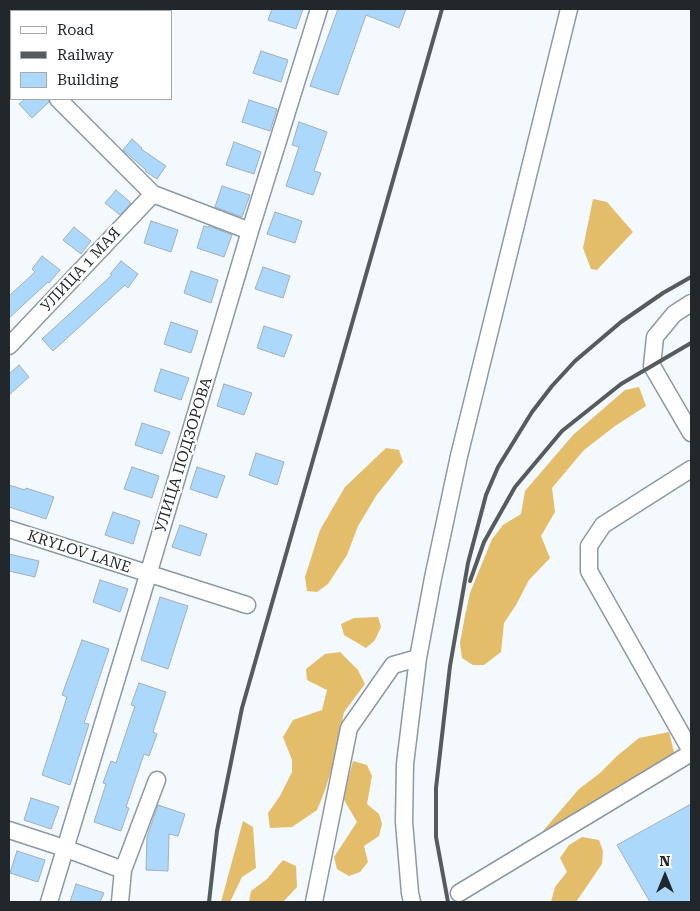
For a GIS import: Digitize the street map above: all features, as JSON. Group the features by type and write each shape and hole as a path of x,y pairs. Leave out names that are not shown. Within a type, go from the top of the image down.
{"street":[{"name":"УЛИЦА ПОДЗОРОВА","path":"49,902 250,231 319,9"},
{"path":"412,902 404,822 405,764 418,658 459,456 569,9"},
{"path":"59,100 153,194 250,231"},
{"name":"УЛИЦА 1 МАЯ","path":"9,346 153,194"},
{"path":"691,303 674,314 655,336 652,366 691,433"},
{"path":"459,893 691,752 589,571 590,546 603,525 691,469"},
{"name":"KRYLOV LANE","path":"9,530 247,605"},
{"path":"314,902 349,728 393,665 418,658"},
{"path":"120,902 124,870 156,780"},
{"path":"9,830 124,870"}],"shaded area":[{"path":"593,199 607,202 633,232 597,270 591,269 583,248"},
{"path":"639,387 646,406 615,426 584,450 552,488 555,512 541,536 550,558 529,580 504,623 501,652 484,665 473,665 462,658 460,643 470,593 492,539 503,525 521,514 525,491 573,435 625,390"},
{"path":"386,448 399,450 403,462 376,496 358,526 347,555 328,584 317,592 307,591 305,577 320,530 345,487"},
{"path":"378,617 381,627 375,640 366,648 344,635 341,624 354,618"},
{"path":"340,652 358,670 365,684 344,712 333,765 324,793 317,810 292,827 270,828 268,813 280,796 292,772 292,760 283,737 293,720 322,710 327,690 307,680 306,669 325,654"},
{"path":"669,732 675,756 567,822 542,832 579,789 639,738"},
{"path":"353,761 367,765 372,776 367,804 379,814 382,824 379,836 364,846 368,862 360,872 349,876 337,869 334,857 357,822 343,798"},
{"path":"243,821 253,827 256,868 242,877 230,902 221,902"},
{"path":"582,837 599,840 603,851 602,864 576,902 551,902 555,887 567,872 560,858 569,845"},
{"path":"283,860 296,866 297,887 283,902 249,902 251,891 267,879"}],"building":[{"path":"272,9 303,9 296,29 268,20"},
{"path":"338,9 406,9 399,28 366,15 338,95 310,86"},
{"path":"261,51 288,60 281,82 253,73"},
{"path":"24,100 48,100 49,102 32,118 19,104"},
{"path":"249,100 277,109 270,131 242,122"},
{"path":"299,122 327,132 314,171 321,173 313,195 286,186 299,147 292,145"},
{"path":"132,139 141,149 166,166 157,179 145,171 123,150"},
{"path":"234,142 261,152 254,174 226,165"},
{"path":"222,186 250,195 242,217 215,207"},
{"path":"116,190 131,203 120,215 105,203"},
{"path":"275,212 302,221 295,243 267,234"},
{"path":"151,221 178,230 171,252 144,243"},
{"path":"204,226 209,226 232,235 224,257 197,248"},
{"path":"74,227 91,241 81,254 63,240"},
{"path":"42,256 60,270 49,283 9,318 9,296 35,272 32,269"},
{"path":"121,261 138,274 128,288 125,285 53,351 42,339 112,275 110,274"},
{"path":"263,267 290,276 283,298 255,289"},
{"path":"191,271 218,280 211,303 184,293"},
{"path":"171,322 198,331 191,353 164,344"},
{"path":"264,326 292,335 284,357 257,348"},
{"path":"19,365 29,377 9,395 9,374"},
{"path":"161,369 189,378 181,400 154,391"},
{"path":"224,384 252,393 244,415 217,406"},
{"path":"142,423 170,432 162,454 135,445"},
{"path":"256,453 284,462 277,485 249,475"},
{"path":"132,467 159,476 152,498 124,489"},
{"path":"197,467 225,476 217,498 190,489"},
{"path":"9,485 54,497 46,519 9,507"},
{"path":"113,512 140,521 133,544 105,535"},
{"path":"180,525 207,534 200,556 172,547"},
{"path":"9,554 39,561 35,577 9,571"},
{"path":"100,580 128,589 120,612 93,602"},
{"path":"160,597 188,606 168,669 141,660"},
{"path":"82,640 109,649 84,723 89,724 70,785 42,775 67,697 62,695"},
{"path":"139,683 166,692 153,732 157,734 149,756 144,754 126,807 129,808 121,831 94,822 106,784 103,783 111,761 116,763 135,706 131,705"},
{"path":"31,798 59,807 51,829 24,820"},
{"path":"691,804 691,902 650,902 617,845"},
{"path":"158,805 185,814 178,836 169,834 168,871 146,870 147,837"},
{"path":"17,851 45,860 38,882 10,873"},
{"path":"76,884 104,893 100,902 70,902"}],"railway":[{"path":"209,902 217,831 242,708 442,9"},
{"path":"448,902 436,837 436,788 450,666 468,563 486,495 498,467 532,412 575,361 621,322 663,293 691,277"},
{"path":"470,581 484,542 515,487 562,431 621,384 691,343"}]}
